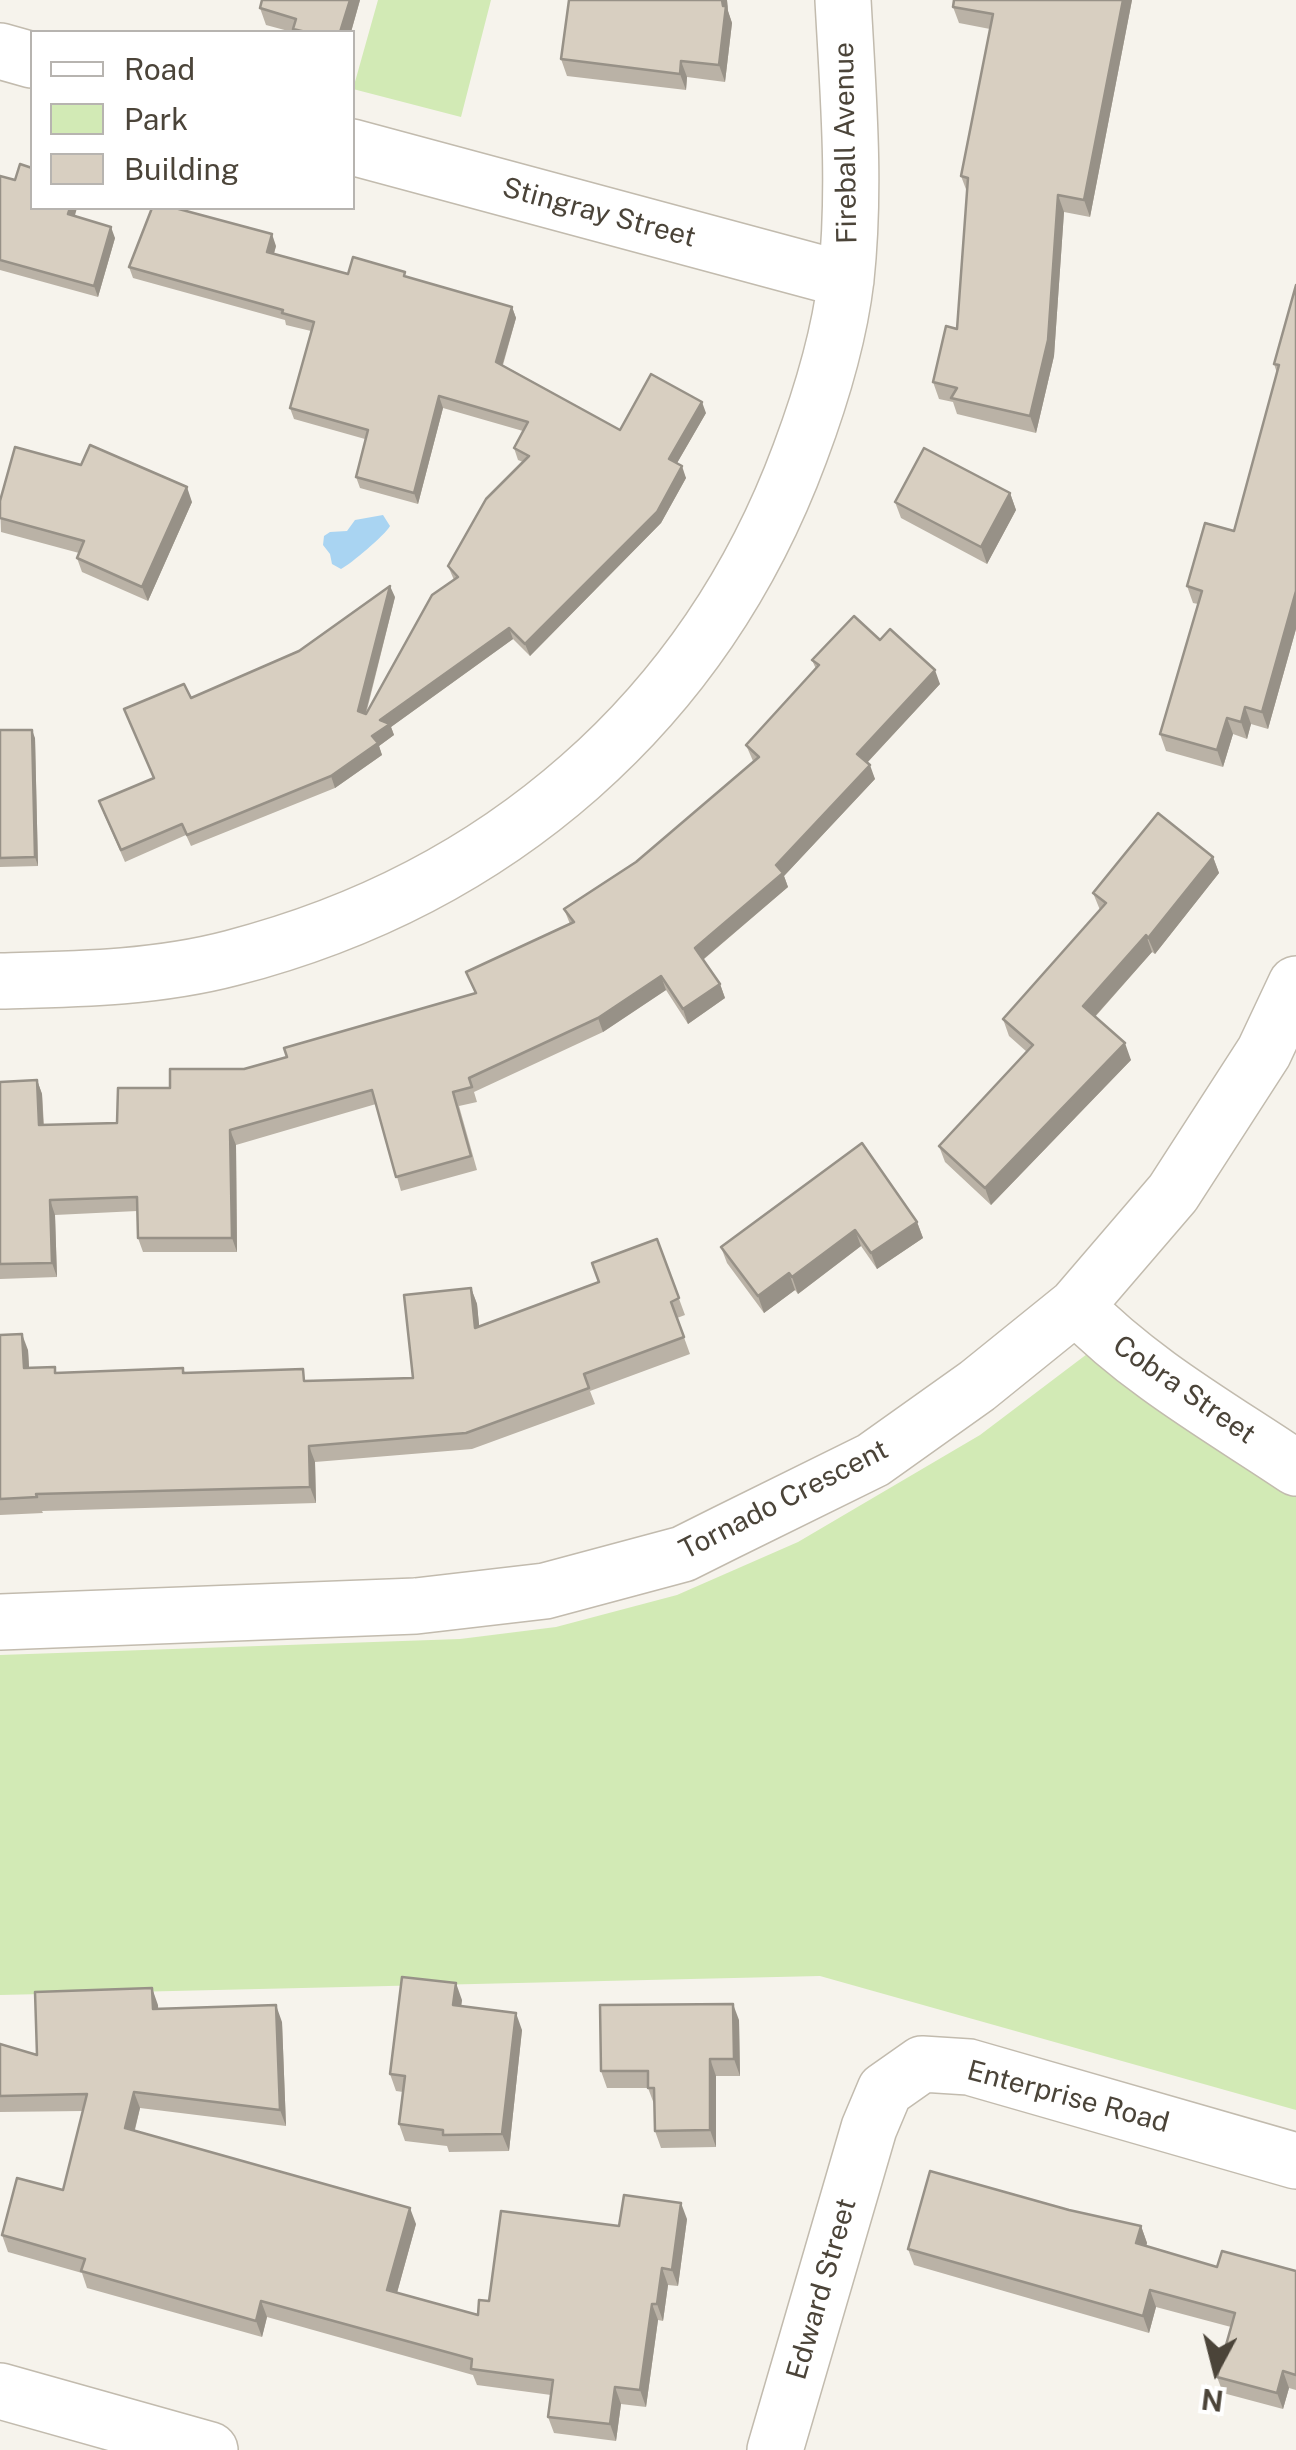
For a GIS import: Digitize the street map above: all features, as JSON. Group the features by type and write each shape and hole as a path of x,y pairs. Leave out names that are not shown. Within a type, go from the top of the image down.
{"street":[{"name":"Fireball Avenue","path":"0,981 141,975 230,959 343,924 446,874 551,804 633,726 666,688 743,578 783,497 832,352 846,280 852,200 843,0"},
{"path":"0,51 30,59"},
{"name":"Stingray Street","path":"355,148 846,280"},
{"name":"Tornado Crescent","path":"0,1622 416,1606 545,1591 684,1554 873,1460 977,1386 1076,1306 1172,1193 1264,1052 1296,984"},
{"name":"Cobra Street","path":"1076,1306 1116,1346 1296,1468"},
{"name":"Enterprise Road","path":"869,2128 884,2090 922,2064 969,2067 1296,2160"},
{"name":"Edward Street","path":"775,2450 869,2128"},
{"path":"0,2390 63,2430 210,2450"}],"green space":[{"path":"378,0 491,0 461,117 355,90"},
{"path":"1095,1348 1296,1496 1296,2110 820,1976 0,1995 0,1655 460,1639 556,1627 677,1595 798,1542 980,1435"}],"water":[{"path":"383,515 390,526 382,536 341,569 332,564 323,545 324,536 347,531 355,520"}],"building":[{"path":"262,0 350,0 341,30 293,29 296,19 260,8"},
{"path":"569,0 722,0 726,6 719,65 681,61 680,74 561,59"},
{"path":"954,0 1123,0 1084,200 1058,195 1048,340 1030,416 951,398 957,388 933,382 946,326 957,329 968,178 961,176 993,14 953,7"},
{"path":"20,164 30,167 30,210 69,210 68,214 111,227 94,286 0,260 0,176 15,180"},
{"path":"151,210 182,210 272,234 267,252 348,274 353,257 512,307 496,362 620,430 651,374 702,402 669,459 682,466 657,512 525,644 509,628 380,720 390,724 372,736 378,743 331,776 187,835 182,824 121,850 99,801 154,778 124,709 184,684 191,698 299,651 390,586 358,711 366,714 432,595 458,577 448,566 486,499 529,456 514,448 528,422 439,396 414,493 356,477 368,430 290,408 314,322 129,267"},
{"path":"1296,285 1296,591 1262,712 1245,707 1241,722 1227,718 1217,750 1160,734 1202,591 1187,586 1205,523 1234,531 1279,365 1274,364"},
{"path":"90,445 187,487 142,587 77,558 84,541 0,518 0,501 15,447 81,465"},
{"path":"924,448 1010,493 981,547 895,502"},
{"path":"854,616 880,640 890,629 935,670 857,754 870,765 776,865 783,873 695,948 720,984 683,1009 661,976 598,1018 469,1078 472,1087 453,1092 471,1156 396,1177 372,1090 230,1130 232,1238 138,1238 137,1197 50,1200 52,1263 0,1264 0,1082 37,1080 39,1125 117,1123 118,1088 170,1088 170,1069 244,1069 287,1057 284,1048 476,993 466,972 574,922 564,909 636,862 759,757 746,745 819,665 812,660"},
{"path":"0,730 32,730 35,857 0,858"},
{"path":"1158,813 1213,857 1148,938 1146,935 1083,1006 1125,1043 985,1188 939,1146 1033,1045 1003,1019 1106,903 1093,893"},
{"path":"862,1143 917,1222 871,1253 855,1230 792,1277 789,1273 758,1296 721,1247"},
{"path":"657,1239 679,1298 671,1302 684,1337 584,1374 589,1388 466,1433 309,1446 310,1487 36,1494 37,1497 0,1499 0,1335 22,1334 24,1368 55,1367 55,1373 303,1369 304,1381 413,1378 404,1295 471,1288 475,1328 599,1282 592,1263"},
{"path":"402,1977 456,1983 453,2005 516,2013 502,2134 443,2135 443,2130 399,2124 405,2076 390,2074"},
{"path":"152,1988 153,2009 276,2005 280,2110 134,2092 125,2128 410,2208 387,2290 478,2315 479,2300 489,2301 501,2211 619,2226 624,2195 681,2203 672,2270 662,2268 657,2304 652,2304 640,2390 615,2387 610,2424 548,2417 553,2380 471,2369 472,2359 261,2301 256,2321 81,2271 85,2259 2,2235 17,2178 63,2190 87,2094 0,2096 0,2044 37,2055 35,1992"},
{"path":"733,2004 734,2059 710,2059 710,2130 655,2131 654,2088 648,2088 648,2071 601,2071 600,2005"},
{"path":"930,2171 1141,2226 1136,2243 1217,2267 1222,2251 1296,2271 1296,2375 1283,2371 1277,2393 1217,2377 1235,2313 1150,2290 1143,2316 908,2249"}]}
